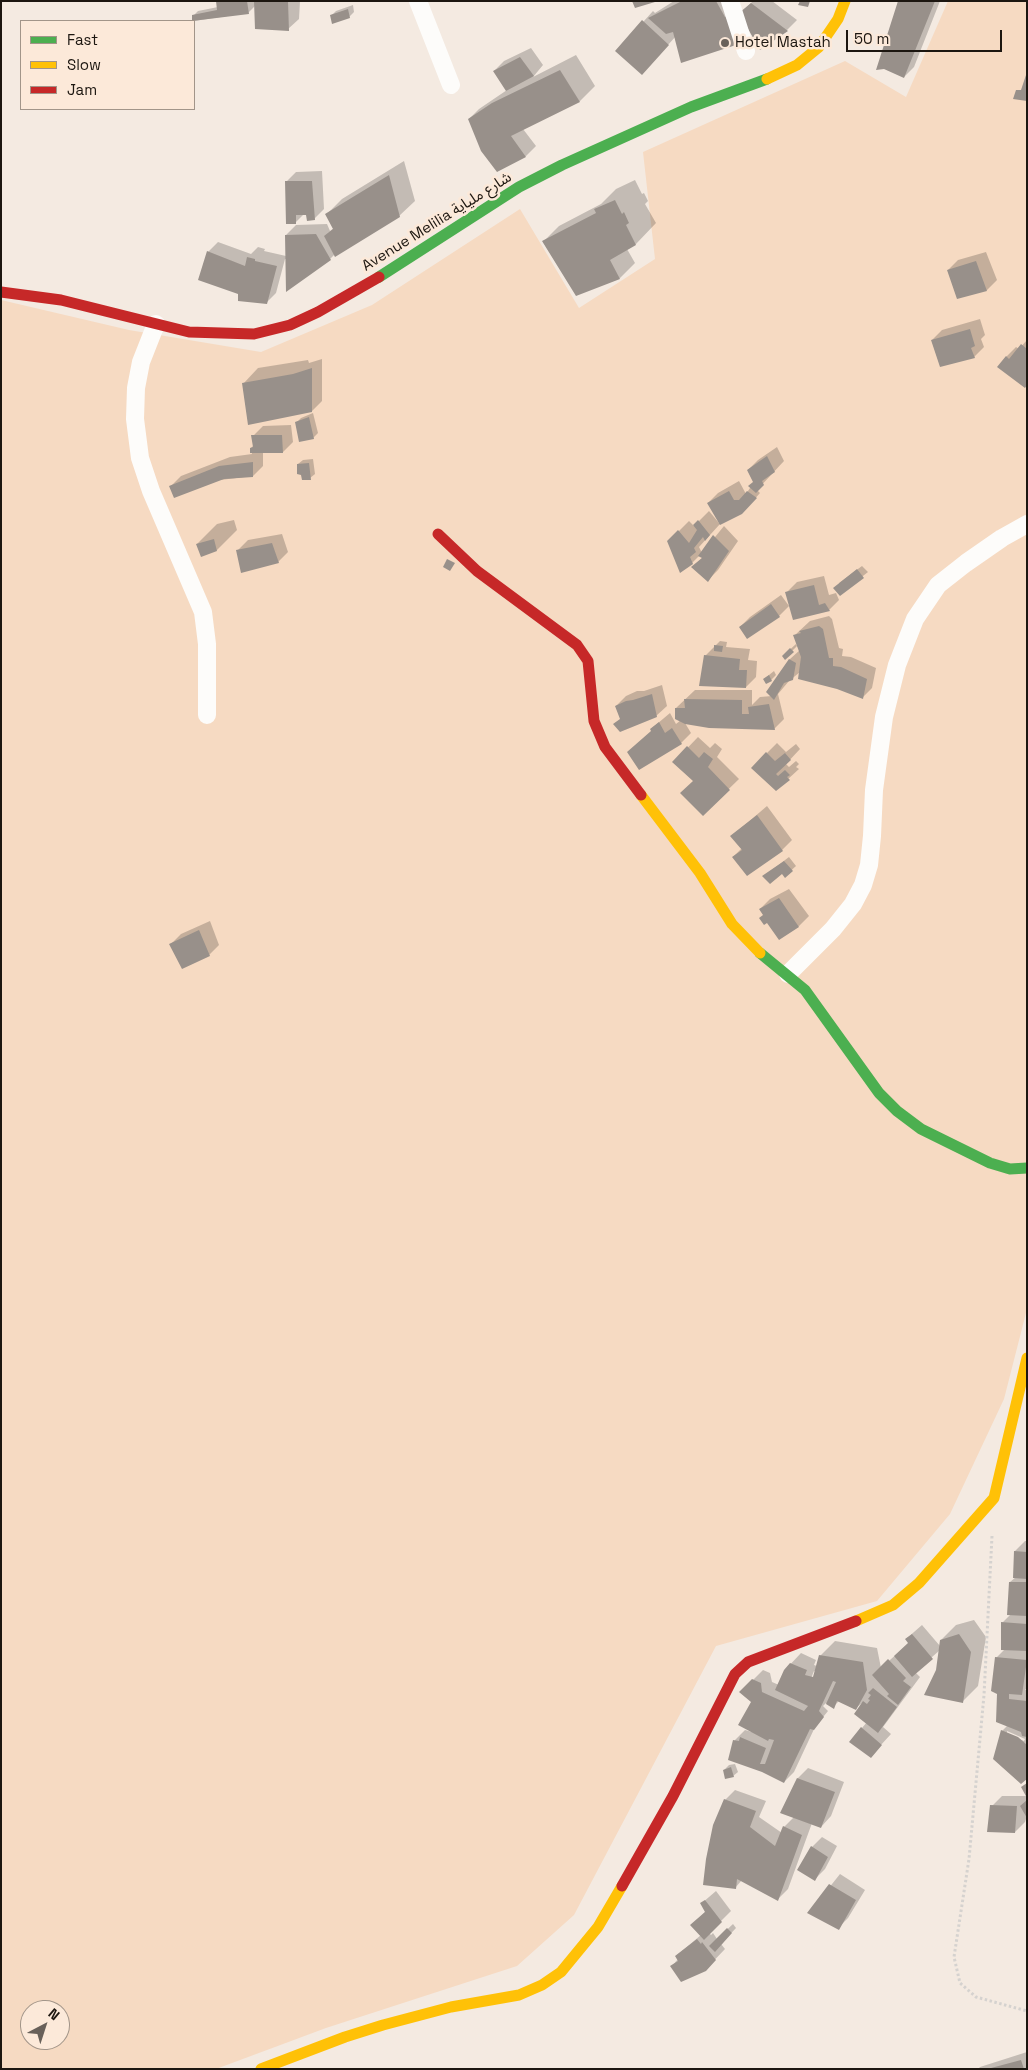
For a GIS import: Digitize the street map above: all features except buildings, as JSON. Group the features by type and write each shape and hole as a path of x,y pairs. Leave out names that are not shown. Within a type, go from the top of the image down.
{"street":[{"path":"418,1 451,85"},
{"path":"730,1 746,51"},
{"name":"Avenue Melilia شارع ملياية","path":"1,292 61,300 189,332 254,334 290,325 360,289 519,187 554,169 691,107 765,80 797,65 819,47 838,19 845,1"},
{"path":"156,324 141,362 136,388 135,419 140,458 151,491 202,612 207,644 207,716"},
{"path":"788,974 833,929 864,885 869,864 874,790 884,717 897,665 915,619 938,586 966,563 1002,538 1027,524"},
{"path":"438,534 476,571 577,645 588,661 594,721 605,747 700,873 732,924 751,945 788,974 814,1001 879,1093 897,1111 921,1129 990,1163 1010,1169 1027,1168"},
{"path":"261,2069 345,2037 383,2025 451,2007 519,1995 542,1985 561,1972 598,1927 673,1796 735,1674 748,1662 862,1619 893,1605 919,1583 994,1498 1027,1358"}],"path":[{"path":"992,1534 984,1695 969,1859 954,1957 960,1983 976,1997 1027,2011"}],"shaded area":[{"path":"948,1 1027,1 1027,1309 1004,1399 950,1514 877,1601 716,1646 574,1915 517,1966 326,2028 216,2069 1,2069 1,300 129,330 261,352 372,305 520,209 579,308 655,259 643,152 845,61 906,97"}],"traffic: fast":[{"path":"379,277 519,187 562,165 691,107 767,79"},
{"path":"760,953 805,990 879,1093 897,1111 921,1129 990,1163 1010,1169 1027,1168"}],"traffic: slow":[{"path":"767,79 797,65 819,47 838,19 845,1"},
{"path":"641,795 700,873 732,924 760,953"},
{"path":"856,1621 893,1605 919,1583 994,1498 1027,1358"},
{"path":"261,2069 345,2037 383,2025 451,2007 519,1995 542,1985 561,1972 598,1927 622,1886"}],"traffic: jam":[{"path":"1,292 61,300 189,332 254,334 290,325 318,312 379,277"},
{"path":"438,534 477,571 577,645 588,661 594,721 605,747 641,795"},
{"path":"622,1886 673,1796 735,1674 748,1662 856,1621"}],"place":[{"name":"Hotel Mastah","path":"725,43"}]}
